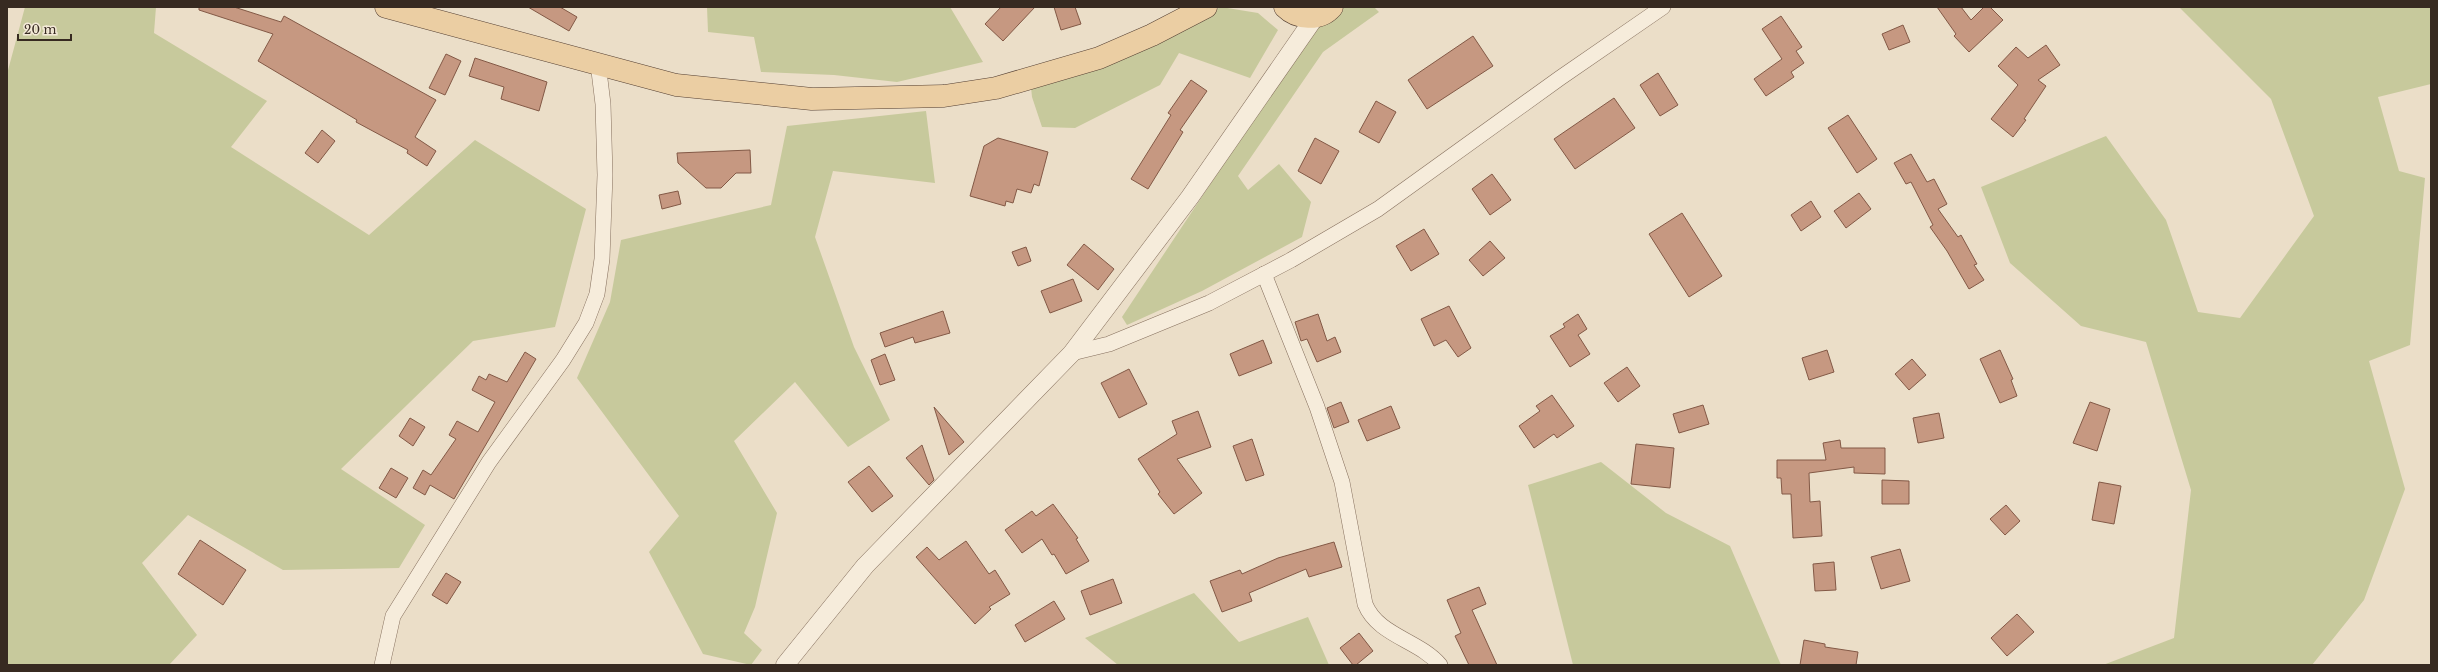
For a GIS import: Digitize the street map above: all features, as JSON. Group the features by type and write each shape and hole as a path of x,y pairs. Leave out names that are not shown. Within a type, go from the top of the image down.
{"main road":[{"path":"386,7 676,85 812,99 944,96 996,88 1099,58 1152,36 1206,7"},
{"path":"1285,7 1299,16 1324,12"}],"street":[{"path":"1072,353 1109,344 1209,303 1264,274 1378,209 1560,78 1663,7"},
{"path":"785,665 865,566 1072,353 1190,197 1324,12"},
{"path":"382,665 393,616 489,462 563,360 586,323 597,294 602,259 605,175 603,104 598,63"},
{"path":"1264,274 1317,407 1342,482 1365,604 1370,616 1380,626 1427,653 1440,665"}],"green space":[{"path":"25,7 156,7 154,33 267,101 231,147 369,235 475,140 586,209 555,327 473,341 341,469 425,525 399,568 283,570 188,515 142,563 197,635 169,665 7,665 7,74"},
{"path":"707,7 950,7 983,62 897,82 834,75 761,72 754,37 708,32"},
{"path":"1221,7 1258,13 1278,30 1250,78 1179,53 1160,85 1075,128 1042,127 1032,97 1031,87 1115,57"},
{"path":"1328,7 1374,7 1379,12 1323,52 1238,176 1248,190 1279,164 1311,202 1302,237 1202,291 1127,325 1122,317"},
{"path":"2179,7 2431,7 2431,84 2378,97 2399,171 2425,178 2410,345 2369,361 2405,489 2364,600 2312,665 2103,665 2174,638 2191,490 2146,342 2081,326 2010,263 1981,187 2106,136 2166,220 2198,312 2240,318 2314,216 2271,99"},
{"path":"926,111 935,183 833,171 815,237 854,347 890,420 848,447 795,382 734,441 777,513 755,607 744,633 762,650 751,665 703,654 649,552 679,516 577,378 610,302 621,240 771,205 787,126"},
{"path":"1601,462 1666,513 1730,546 1781,665 1573,665 1528,485"},
{"path":"1194,593 1239,642 1308,617 1329,665 1118,665 1085,638"}],"building":[{"path":"199,7 234,7 281,22 284,16 436,100 415,137 436,151 427,166 407,153 408,150 356,122 357,120 258,61 273,34 199,10"},
{"path":"528,7 560,7 577,17 569,31"},
{"path":"1001,7 1035,7 1003,41 985,24"},
{"path":"1054,7 1075,7 1081,24 1061,30"},
{"path":"1937,7 1961,7 1971,20 1984,7 1990,7 2003,20 1969,52 1954,36 1956,34"},
{"path":"1781,16 1802,47 1796,51 1804,63 1791,72 1794,77 1766,96 1754,79 1782,59 1762,29"},
{"path":"1903,25 1910,42 1889,50 1882,34"},
{"path":"1473,36 1493,66 1427,109 1408,80"},
{"path":"2046,45 2060,65 2038,80 2046,86 2024,119 2026,120 2013,137 1991,119 2018,85 1998,66 2016,47 2028,58"},
{"path":"446,54 461,61 445,95 429,88"},
{"path":"475,58 547,82 539,111 501,99 504,87 469,76"},
{"path":"1658,73 1678,105 1660,116 1640,85"},
{"path":"1191,80 1207,91 1180,130 1183,132 1148,189 1131,179 1171,115 1168,113"},
{"path":"1614,98 1635,128 1575,169 1554,139"},
{"path":"1376,101 1396,112 1379,143 1359,132"},
{"path":"1848,115 1877,159 1857,173 1828,128"},
{"path":"322,130 335,141 318,163 305,153"},
{"path":"998,138 1048,152 1039,186 1034,184 1031,193 1017,189 1013,203 1006,201 1005,206 970,196 984,146"},
{"path":"1315,138 1339,151 1321,184 1298,171"},
{"path":"750,150 751,173 736,173 721,188 706,188 678,163 677,153"},
{"path":"1911,154 1927,182 1934,179 1947,204 1938,209 1958,237 1961,235 1977,264 1974,265 1984,280 1969,289 1947,251 1930,227 1933,225 1911,182 1906,184 1894,163"},
{"path":"1492,174 1511,200 1490,215 1472,189"},
{"path":"678,191 681,204 662,209 659,195"},
{"path":"1859,193 1871,209 1846,228 1834,211"},
{"path":"1811,201 1821,217 1801,231 1791,215"},
{"path":"1682,213 1722,276 1689,297 1649,234"},
{"path":"1424,229 1439,254 1411,271 1396,246"},
{"path":"1490,241 1505,258 1483,276 1469,260"},
{"path":"1084,244 1114,269 1098,290 1067,265"},
{"path":"1026,247 1031,261 1018,266 1012,252"},
{"path":"1073,279 1082,301 1050,313 1041,291"},
{"path":"1449,306 1471,348 1458,357 1446,340 1434,346 1421,319"},
{"path":"943,311 950,333 915,343 913,337 885,347 880,333"},
{"path":"1318,314 1327,341 1335,337 1341,352 1317,362 1307,339 1301,341 1295,322"},
{"path":"1578,314 1587,329 1578,335 1590,354 1570,367 1550,336 1565,327 1563,324"},
{"path":"1263,340 1272,363 1239,376 1230,354"},
{"path":"1827,350 1834,372 1809,380 1802,358"},
{"path":"2000,350 2013,379 2011,380 2017,396 2000,403 1980,359"},
{"path":"525,352 536,359 454,499 430,485 425,495 413,488 423,470 431,475 456,439 449,435 457,421 478,432 495,402 472,390 479,376 486,380 489,374 507,382"},
{"path":"885,354 895,380 880,385 871,360"},
{"path":"1912,359 1926,375 1909,390 1895,374"},
{"path":"1627,367 1640,386 1618,402 1604,383"},
{"path":"1129,369 1147,404 1119,418 1101,383"},
{"path":"1552,395 1574,426 1557,438 1554,434 1534,448 1519,426 1540,411 1536,406"},
{"path":"1341,402 1349,422 1334,428 1327,408"},
{"path":"2090,402 2110,409 2097,451 2073,443"},
{"path":"1703,405 1709,424 1679,433 1673,414"},
{"path":"1391,406 1400,428 1367,441 1358,420"},
{"path":"934,407 964,442 949,455"},
{"path":"1198,411 1211,447 1177,459 1202,493 1174,514 1158,494 1160,492 1138,459 1177,434 1172,421"},
{"path":"1939,413 1944,438 1918,443 1913,418"},
{"path":"410,418 425,427 413,446 399,436"},
{"path":"1252,439 1264,475 1246,481 1233,446"},
{"path":"1840,440 1841,448 1885,448 1885,474 1854,473 1854,467 1809,473 1810,502 1820,501 1822,536 1793,538 1791,494 1782,494 1781,478 1777,478 1777,460 1826,460 1823,443"},
{"path":"1636,444 1674,448 1670,488 1631,484"},
{"path":"922,445 934,480 929,485 906,458"},
{"path":"869,466 893,496 872,512 848,482"},
{"path":"391,468 408,478 396,498 379,488"},
{"path":"1882,480 1909,481 1909,504 1882,504"},
{"path":"2099,482 2121,486 2114,524 2092,520"},
{"path":"1053,504 1078,538 1076,539 1089,561 1066,574 1054,554 1052,555 1042,539 1022,553 1005,530 1032,511 1036,516"},
{"path":"2006,505 2020,521 2005,535 1990,519"},
{"path":"200,540 246,570 223,605 178,574"},
{"path":"966,541 989,574 995,570 1010,594 989,607 991,609 975,624 916,557 927,547 939,560"},
{"path":"1334,542 1342,567 1309,577 1306,569 1249,593 1252,601 1222,612 1210,581 1240,570 1242,574 1278,558"},
{"path":"1900,549 1910,581 1881,589 1871,557"},
{"path":"1834,562 1836,590 1815,591 1813,564"},
{"path":"446,573 461,582 447,604 432,595"},
{"path":"1113,579 1122,603 1090,615 1081,591"},
{"path":"1479,587 1486,604 1472,610 1497,665 1469,665 1455,636 1461,633 1447,600"},
{"path":"1054,601 1065,619 1025,642 1015,625"},
{"path":"2017,614 2034,632 2007,656 1991,638"},
{"path":"1359,633 1373,651 1356,665 1353,665 1340,648"},
{"path":"1804,640 1825,644 1825,647 1858,652 1856,665 1800,665"}]}
